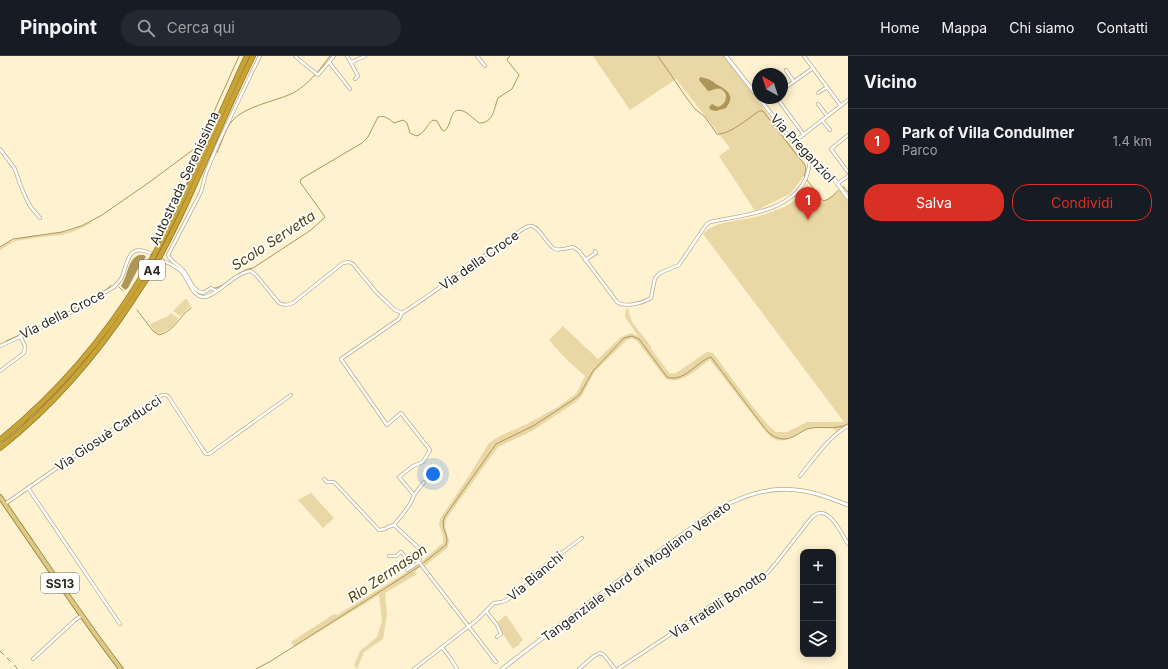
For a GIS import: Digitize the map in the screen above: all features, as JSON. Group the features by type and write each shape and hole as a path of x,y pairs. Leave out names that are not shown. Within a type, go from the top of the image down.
{"highway":[{"name":"Autostrada Serenissima","path":"0,440 36,408 72,372 112,322 131,294 149,264 180,204 247,56"},
{"name":"Autostrada Serenissima","path":"0,448 39,414 76,376 121,319 154,267 182,213 253,56"}],"main road":[{"name":"Via Preganziol","path":"726,56 752,90"},
{"name":"Via Preganziol","path":"764,104 786,133 839,186 848,198"},
{"name":"Tangenziale Nord di Mogliano Veneto","path":"502,669 607,589 716,510 732,502 759,492 788,489 805,491 848,505"},
{"name":"SS13","path":"0,497 52,571 81,616 121,669"}],"street":[{"path":"216,291 211,288 203,293 197,291 184,271 171,260 168,255 201,192 206,173 217,146 260,56"},
{"path":"295,56 316,74 319,74 334,56"},
{"path":"347,56 358,76 355,79"},
{"path":"350,61 354,62 365,56"},
{"path":"477,56 485,66"},
{"path":"804,56 841,106"},
{"path":"329,62 350,89"},
{"path":"788,86 813,68"},
{"path":"788,73 794,82"},
{"path":"818,92 826,87"},
{"path":"796,143 848,100"},
{"path":"781,104 803,136"},
{"path":"818,104 827,116"},
{"path":"822,120 830,130"},
{"path":"848,135 831,149 848,172"},
{"path":"0,149 15,169 30,206 40,218"},
{"name":"Via della Croce","path":"402,313 447,283 488,252 504,244 527,226 538,229 553,248 559,250 573,247 579,251 619,304 629,305 647,301 653,294 653,282 655,278 660,273 679,265 706,225 710,222 755,213 782,203 794,196 807,176 810,156"},
{"path":"839,186 848,176"},
{"name":"Via della Croce","path":"0,346 66,315 114,287 122,277 127,259 131,254 141,250 150,253"},
{"path":"586,260 596,253 595,251"},
{"path":"162,260 181,272 195,293 202,297 208,297 236,277 247,271 251,271 279,303 283,305 293,303 343,264 349,262 353,264 377,293 395,310 402,313 399,319 342,359 387,425 401,413 430,450 422,462 413,466 399,478 414,495"},
{"path":"0,371 24,353 25,346 20,336"},
{"name":"Via Giosuè Carducci","path":"5,504 162,395 168,396 203,450 206,454 209,454 291,395"},
{"path":"800,476 834,436 841,429 848,426"},
{"path":"324,479 327,482 335,483 379,530 385,530 394,525 424,482"},
{"path":"28,488 120,624"},
{"name":"Via fratelli Bonotto","path":"579,669 594,656 600,653 604,655 616,669 665,638 716,602 753,584 764,576 814,516 819,513 831,517 848,544"},
{"path":"394,525 422,551 420,562 496,662"},
{"name":"Via Bianchi","path":"414,669 469,626 495,602 507,600 532,581 540,569 582,538"},
{"path":"389,556 396,556 401,552 413,566"},
{"path":"407,570 420,562"},
{"path":"486,611 497,625 501,634 498,637"},
{"path":"33,659 81,616"},
{"path":"442,647 457,669"}],"shaded area":[{"path":"593,56 724,56 752,93 752,104 760,104 805,164 804,176 790,194 755,211 719,156 730,148 676,79 630,110"},
{"path":"700,77 711,80 728,92 730,95 730,101 726,108 716,111 711,110 709,107 712,104 718,107 721,106 725,102 726,96 724,91 721,89 708,91 699,80"},
{"path":"807,184 823,202 840,190 848,201 848,425 837,432 832,427 810,428 786,440 777,440 766,432 710,360 684,378 678,380 666,379 637,341 632,338 627,340 595,371 581,397 573,404 532,431 498,447 446,519 445,527 449,540 448,547 425,566 422,561 443,543 443,536 439,525 440,519 489,443 556,408 576,394 585,376 567,360 549,340 563,326 598,359 621,337 631,333 638,336 625,317 626,309 628,309 632,322 670,374 676,373 707,352 713,353 753,407 776,432 787,432 807,422 844,422 703,234 714,226 720,224 756,217 784,207 791,203 801,193"},
{"path":"91,222 92,223 75,231 62,235 15,241 0,250 0,247 15,240 31,236 64,232"},
{"path":"144,255 146,257 141,263 128,288 125,290 121,286 130,264 135,257"},
{"path":"185,299 187,299 191,307 180,316 173,311"},
{"path":"171,313 178,318 173,326 159,334 154,331 150,324 168,316"},
{"path":"311,493 334,518 323,528 298,500"},
{"path":"420,564 422,566 415,571 417,574 385,593 387,615 383,639 364,652 357,669 354,665 360,651 377,637 382,621 379,595 294,647 291,642 334,614 337,615"},
{"path":"506,615 523,640 513,649 496,623"}],"waterway":[{"path":"199,145 239,56"},
{"path":"317,73 330,56"},
{"name":"Scolo Servetta","path":"215,288 220,287 243,271 253,268 311,230 325,217 300,182 301,179 362,143 368,137 378,117 385,117 394,123 403,120 407,123 410,133 416,136 419,135 433,120 437,121 444,131 447,129 454,113 461,110 479,123 491,118 498,98 512,89 519,75 507,60 510,56"},
{"name":"Scolo Servetta","path":"658,56 695,109 705,117 717,134 727,132 759,111 763,111 804,164 806,168 804,176 823,201 830,198 840,189"},
{"path":"217,153 228,128 232,121 238,116 252,108 294,92 304,86 315,75"},
{"path":"0,247 13,239 62,232 91,221 151,181 194,149"},
{"name":"Scolo Servetta","path":"842,187 844,187 848,192"},
{"name":"Scolo Servetta","path":"6,341 56,319 107,289 111,285"},
{"name":"Scolo Servetta","path":"119,287 123,291"},
{"name":"Scolo Servetta","path":"137,310 153,331 159,335 173,327 191,308"},
{"name":"Rio Zermason","path":"422,564 446,545 447,538 443,524 445,516 496,444 533,426 573,400 580,394 593,371 624,338 632,336 639,339 667,377 673,378 684,375 711,357 765,429 778,438 790,438 807,429 838,427 848,424"},
{"name":"Rio Zermason","path":"256,669 271,661 420,566"}],"railway":[{"path":"0,651 18,669"}],"place":[{"name":"Park of Villa Condulmer","path":"808,220"}]}
